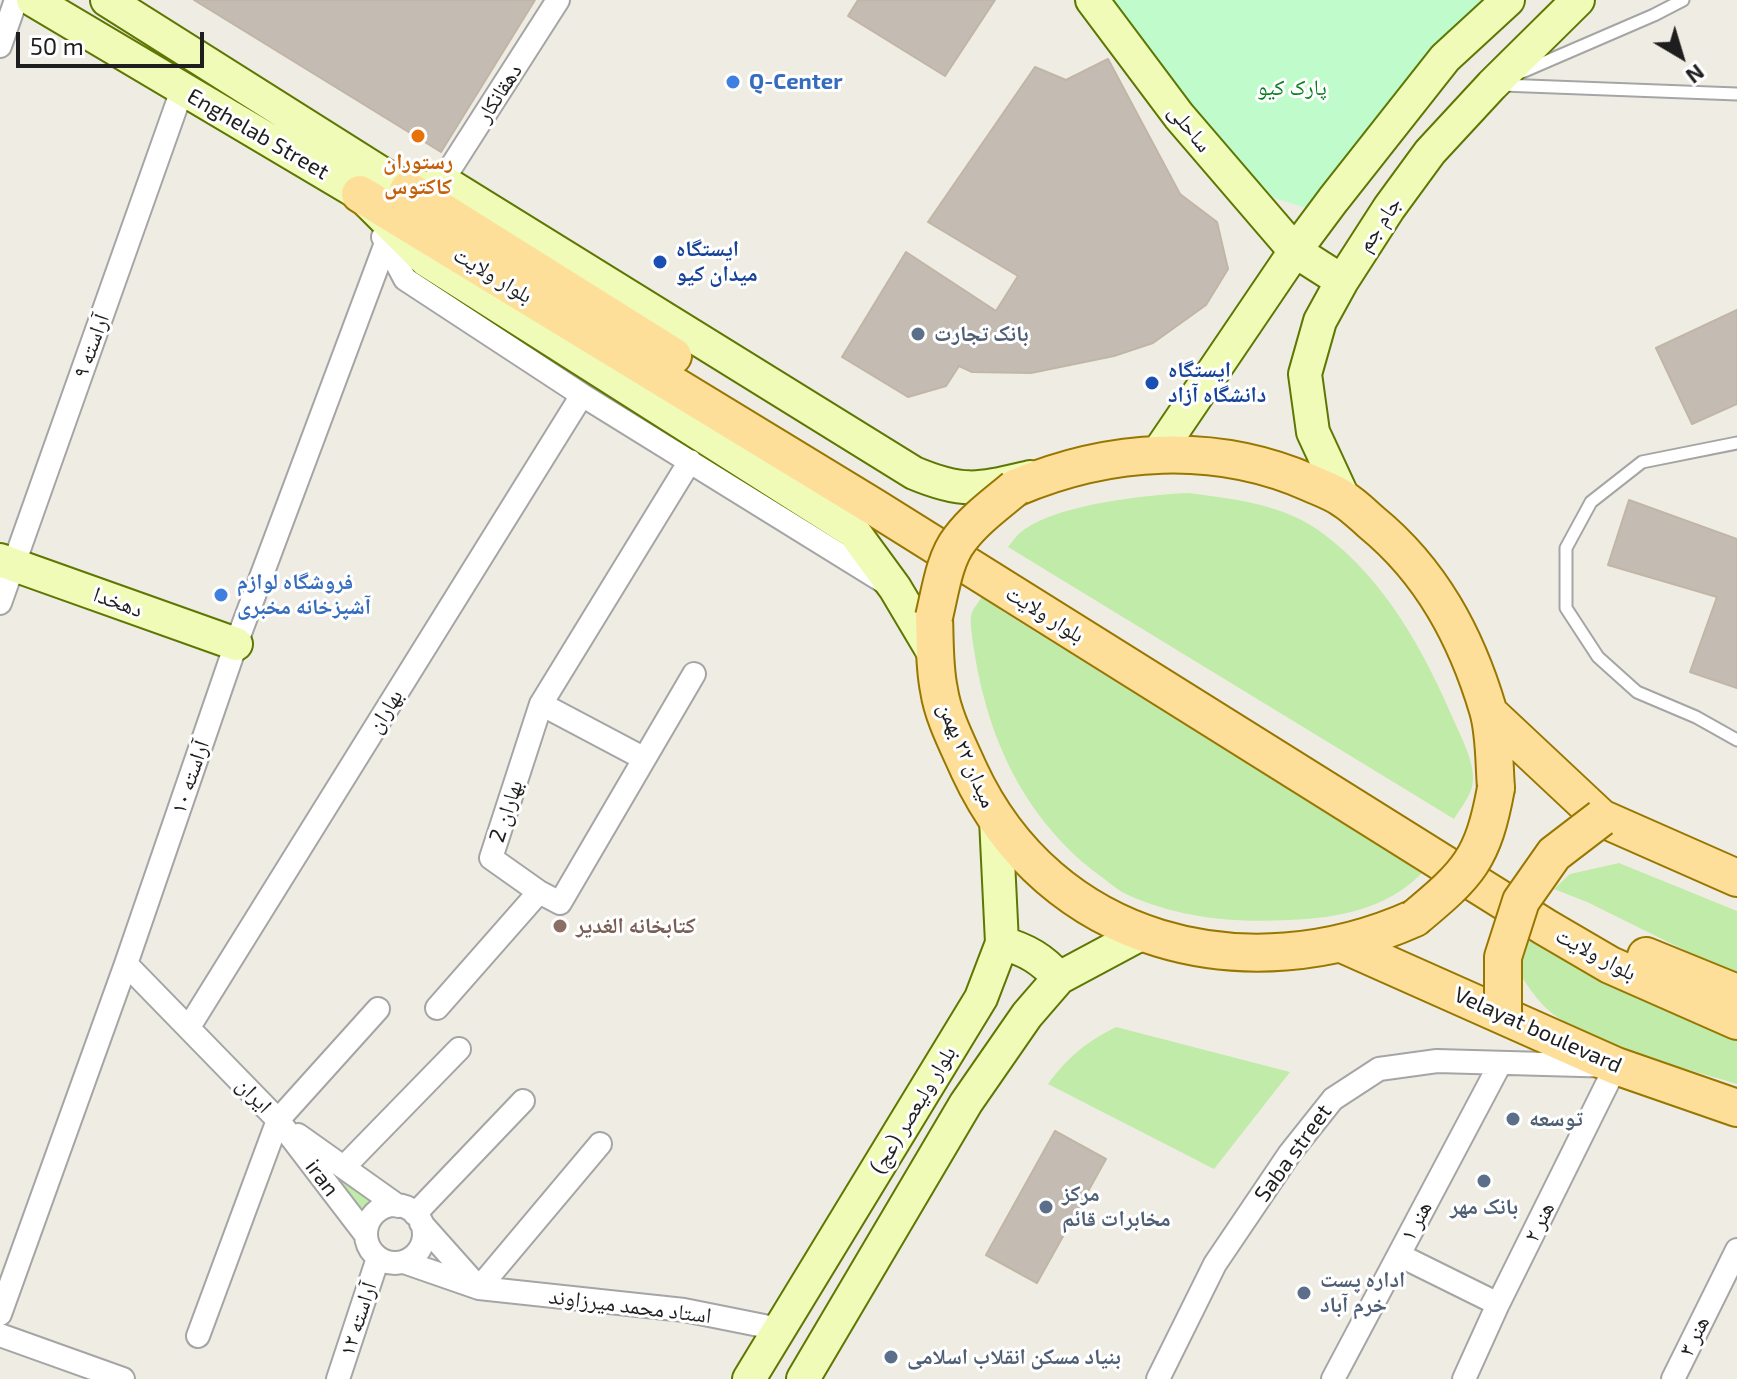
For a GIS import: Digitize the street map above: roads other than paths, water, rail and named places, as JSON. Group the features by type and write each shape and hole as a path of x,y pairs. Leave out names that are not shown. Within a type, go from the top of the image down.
{"main road":[{"name":"Enghelab Street","path":"33,0 360,194 426,260 854,532 895,588 936,657"},
{"name":"Enghelab Street","path":"107,0 424,188 449,185 914,473 945,486 965,488 988,487 1053,472"},
{"name":"ساحلی","path":"1092,0 1179,116 1295,251 1342,281"},
{"path":"1158,453 1295,251 1445,58 1508,0"},
{"name":"جام جم","path":"1344,499 1313,432 1305,374 1320,321 1389,208 1430,152 1578,0"},
{"name":"بلوار ولایت","path":"424,188 888,491 1201,683 1558,910 1632,951 1737,993"},
{"name":"بلوار ولایت","path":"360,194 874,507 1545,927 1610,965 1737,1021"},
{"name":"میدان ۲۲ بهمن","path":"1158,453 1225,457 1286,473 1344,499 1392,539 1433,587 1465,645 1489,713 1496,788 1489,826 1473,864 1415,918 1378,934 1342,944 1271,952 1205,950 1143,933 1087,907 1061,888 996,819 979,791 939,692 936,657 934,617 943,579 958,542 985,512 1015,488 1053,472 1158,453"},
{"name":"دهخدا","path":"7,562 236,644"},
{"path":"1489,713 1601,818 1737,878"},
{"path":"1503,1015 1503,957 1521,901 1554,854 1601,818"},
{"name":"بلوار ولیعصر (عج)","path":"749,1379 981,998 1002,943 996,819"},
{"name":"بلوار ولیعصر (عج)","path":"803,1379 966,1103 1027,1015 1059,978 1143,933"},
{"path":"1002,943 1024,949 1043,961 1059,978"},
{"name":"Velayat boulevard","path":"1342,944 1616,1066 1737,1108"}],"street":[{"path":"0,46 16,0"},
{"name":"دهقانکار","path":"424,188 558,0"},
{"name":"آراسته ۹","path":"0,603 7,562 182,90"},
{"path":"360,194 405,279 582,395 895,588"},
{"name":"آراسته ۱۰","path":"0,1314 126,964 236,644 386,243"},
{"name":"بهاران","path":"189,1027 582,395"},
{"name":"بهاران 2","path":"539,892 491,858 541,704 690,461"},
{"path":"437,1008 539,892 560,903 694,674"},
{"path":"541,704 643,758"},
{"name":"ایران","path":"126,964 278,1120 411,1214 479,1288"},
{"path":"198,1336 278,1120 378,1009"},
{"path":"344,1167 459,1049"},
{"name":"Saba street","path":"1158,1379 1215,1264 1290,1153 1333,1099 1379,1069 1437,1061 1616,1066"},
{"name":"هنر ۱","path":"1333,1379 1500,1064"},
{"name":"هنر ۲","path":"1464,1379 1616,1066"},
{"path":"411,1214 523,1101"},
{"name":"iran","path":"278,1120 366,1235"},
{"path":"411,1214 379,1210 367,1226 366,1235 367,1244 378,1258 404,1262 479,1288 600,1144"},
{"path":"404,1262 418,1251 422,1242 411,1214"},
{"name":"هنر ۳","path":"1673,1379 1737,1250"},
{"path":"1399,1255 1498,1304"},
{"name":"۱۲ آراسته","path":"338,1379 378,1258"},
{"name":"استاد محمد میرزاوند","path":"479,1288 684,1310 779,1329"},
{"path":"0,1335 122,1379"}],"lane":[{"path":"1492,85 1683,0"},
{"path":"1492,85 1737,94"},
{"path":"1737,443 1642,462 1591,502 1566,548 1566,608 1598,657 1637,692 1696,717 1737,740"}],"place":[{"name":"Q-Center","path":"733,82"},
{"name":"رستوران کاکتوس","path":"418,136"},
{"name":"ایستگاه میدان کیو","path":"660,262"},
{"name":"بانک تجارت","path":"918,334"},
{"name":"ایستگاه دانشگاه آزاد","path":"1152,383"},
{"name":"فروشگاه لوازم آشپزخانه مخبری","path":"221,595"},
{"name":"کتابخانه الغدیر","path":"560,926"},
{"name":"توسعه","path":"1513,1119"},
{"name":"بانک مهر","path":"1484,1181"},
{"name":"مرکز مخابرات قائم","path":"1046,1207"},
{"name":"اداره پست خرم آباد","path":"1304,1293"},
{"name":"بنیاد مسکن انقلاب اسلامی","path":"891,1357"}],"park label":[{"name":"پارک کیو","path":"1292,88"}]}
